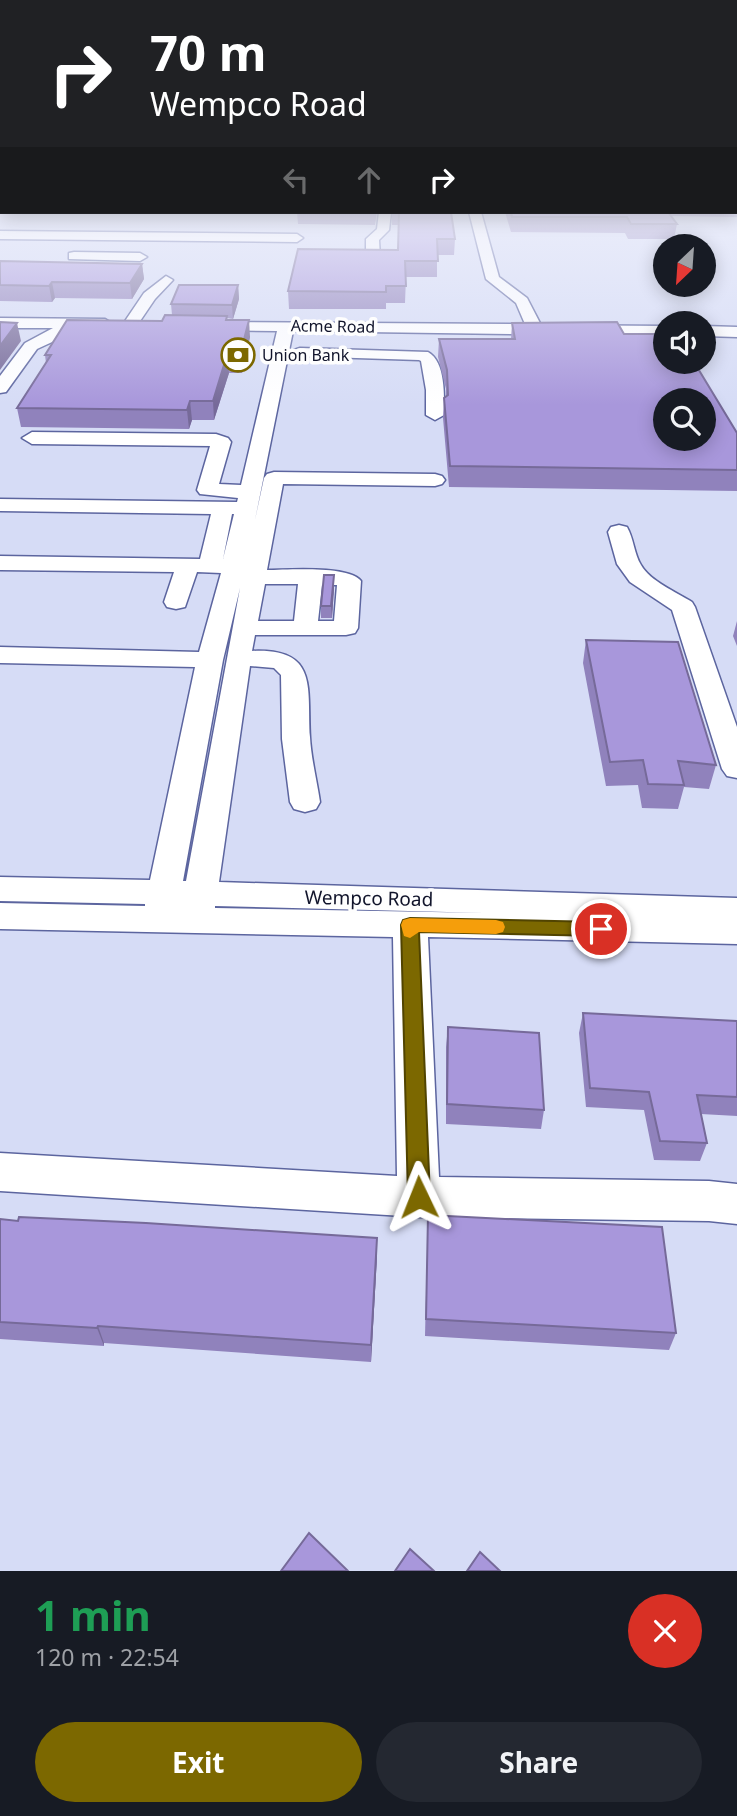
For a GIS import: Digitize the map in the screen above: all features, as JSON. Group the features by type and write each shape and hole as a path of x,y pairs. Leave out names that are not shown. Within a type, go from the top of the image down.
{"street":[{"path":"486,258 493,279 522,301 535,329"},
{"path":"3,330 64,324 137,324 149,296 166,280"},
{"name":"Acme Road","path":"196,319 246,325 653,331"},
{"path":"0,388 31,346 57,334 64,324"},
{"path":"198,907 224,659 224,569 240,503 284,387 300,353 296,326"},
{"path":"176,602 224,569 274,478 284,387 296,326"},
{"path":"3,330 43,340"},
{"path":"716,331 737,332"},
{"path":"300,353 422,355 429,359 432,369 435,415"},
{"path":"32,438 216,440 221,442 207,490 240,503"},
{"path":"219,451 260,451"},
{"path":"274,478 435,480"},
{"path":"0,505 240,503"},
{"path":"619,532 628,564 638,577 683,607 737,769"},
{"path":"0,563 224,569 349,580 348,627 244,628"},
{"path":"224,569 244,628"},
{"path":"305,628 311,577"},
{"path":"161,907 224,659 244,628"},
{"path":"0,655 264,658 283,662 294,673 296,739 305,802"},
{"name":"Wempco Road","path":"0,889 161,907"},
{"name":"Wempco Road","path":"0,916 408,898 737,910"},
{"name":"Wempco Road","path":"198,907 410,925 737,931"},
{"path":"410,925 419,1197"},
{"path":"0,1172 419,1197 709,1201 737,1204"}],"building":[{"path":"296,258 438,258 438,261 405,261 406,286 386,286 386,292 288,291"},
{"path":"0,261 142,264 130,283 52,282 49,286 0,285"},
{"path":"179,285 238,285 232,305 171,304"},
{"path":"165,315 227,316 226,320 249,320 240,355 227,355 213,401 190,401 187,410 17,408 51,355 45,355 67,320 162,321"},
{"path":"0,322 17,323 0,346"},
{"path":"617,322 624,334 653,334 653,374 701,374 710,388 653,388 653,451 716,451 716,398 737,433 737,470 450,466 444,398 448,395 447,370 439,339 515,339 512,323"},
{"path":"324,575 334,575 331,606 321,606"},
{"path":"586,640 678,642 716,765 678,761 684,785 648,784 643,760 610,762"},
{"path":"583,1013 737,1021 737,1097 697,1095 707,1143 660,1141 649,1092 590,1088"},
{"path":"448,1027 539,1033 544,1110 447,1104"},
{"path":"428,1215 662,1227 676,1333 426,1319"},
{"path":"19,1217 377,1238 371,1345 0,1322 0,1219 18,1221"},
{"path":"309,1533 348,1571 281,1571"},
{"path":"410,1549 434,1571 395,1571"},
{"path":"480,1552 500,1571 467,1571"}],"slow traffic":[{"path":"410,931 410,925 496,927"}],"place":[{"name":"Union Bank","path":"238,355"}],"route":[{"path":"419,1197 410,925 601,929"}]}
